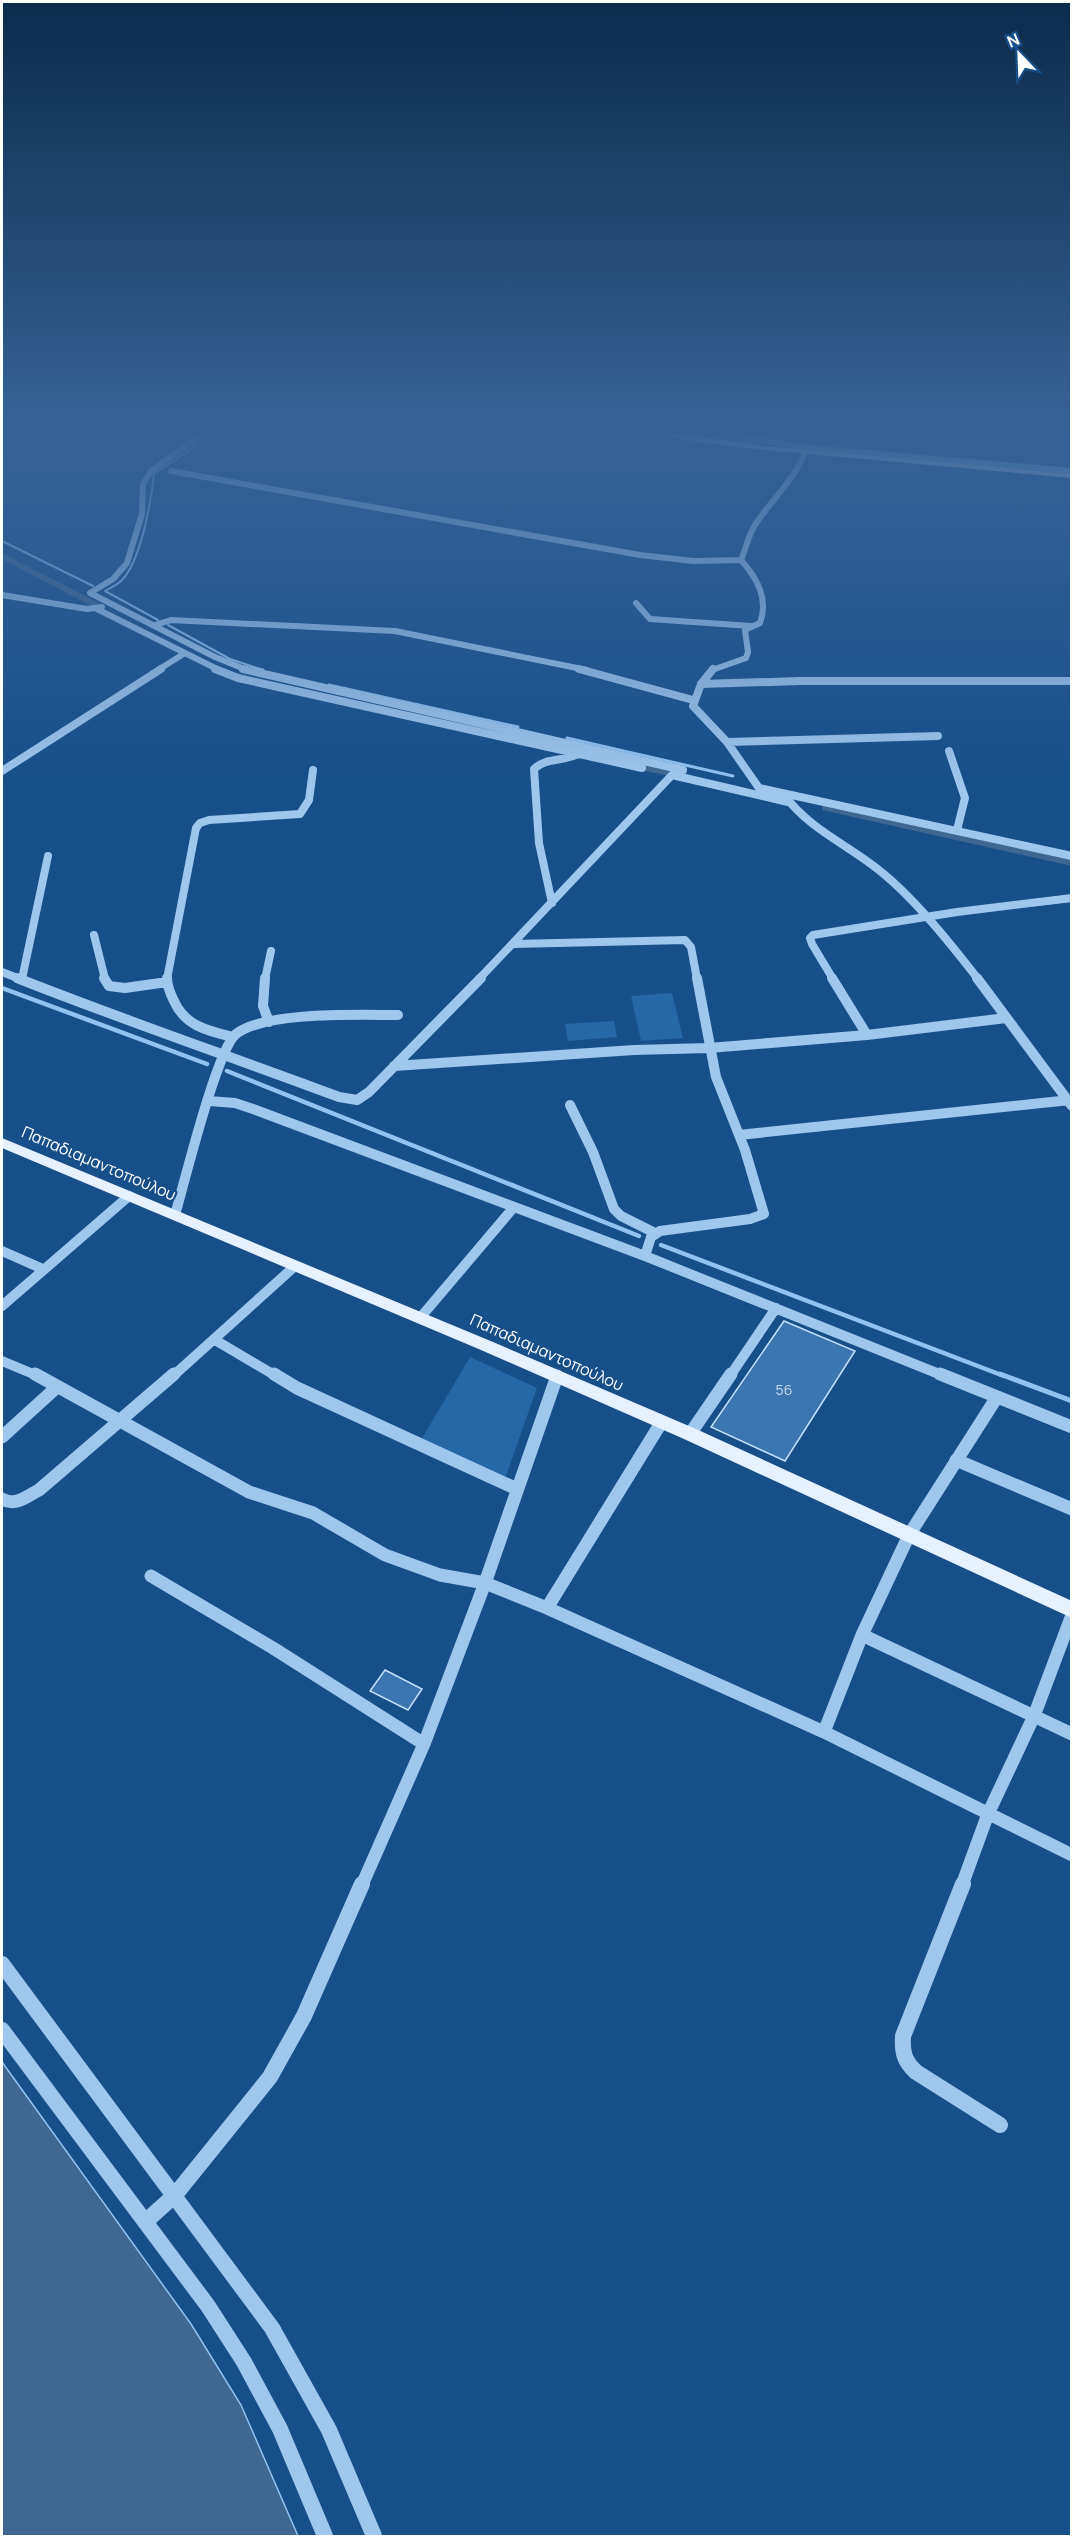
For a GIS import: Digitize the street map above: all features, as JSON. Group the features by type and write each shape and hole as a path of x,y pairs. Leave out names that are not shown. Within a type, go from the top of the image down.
{"main road":[{"name":"Παπαδιαμαντοπούλου","path":"2,1143 690,1434 1071,1612"}],"street":[{"path":"132,547 127,563 113,579 90,593 226,663 272,678 1071,856"},
{"path":"606,547 716,561 741,560"},
{"path":"741,560 745,547"},
{"path":"741,560 756,577 765,607 762,620 744,633 748,652 746,658 714,668 701,684 693,700 693,706 726,742 759,788"},
{"path":"2,595 85,609 97,609 113,604"},
{"path":"636,603 650,619 751,626"},
{"path":"97,609 220,672 251,681 788,801"},
{"path":"155,625 171,620 390,630 596,673 693,700"},
{"path":"2,771 185,653"},
{"path":"701,684 800,681 1071,681"},
{"path":"726,742 938,736"},
{"path":"949,750 965,798 957,830"},
{"path":"552,903 539,843 534,769 541,762 569,759 578,754"},
{"path":"233,1037 204,1029 188,1021 174,1002 167,982 169,961 184,898 197,825 209,820 305,812 314,770"},
{"path":"2,972 122,1019 353,1100 366,1095 514,944 672,775"},
{"path":"783,793 788,801 818,828 877,869 925,917 976,976 1070,1102"},
{"path":"22,979 48,856"},
{"path":"867,1035 834,983 810,938 825,932 1071,898"},
{"path":"94,935 104,978 109,986 125,988 167,982"},
{"path":"514,944 673,939 687,941 691,947 716,1077 739,1135 764,1214 750,1219 656,1233 651,1237 645,1256"},
{"path":"269,1022 265,1015 264,999 271,951"},
{"path":"175,1215 216,1070 225,1054 228,1042 233,1037 243,1028 316,1015 398,1014"},
{"path":"394,1066 634,1050 710,1048 867,1035 1006,1018"},
{"path":"209,1101 235,1103 253,1108 645,1256 1071,1427"},
{"path":"739,1135 1070,1102"},
{"path":"570,1104 593,1152 611,1206 621,1216 656,1233"},
{"path":"2,1306 129,1196"},
{"path":"420,1318 514,1207"},
{"path":"2,1251 43,1269"},
{"path":"2,1499 12,1503 32,1495 120,1423 295,1266"},
{"path":"690,1434 776,1308"},
{"path":"215,1340 259,1368 297,1388 517,1489"},
{"path":"2,1361 37,1375 239,1487 313,1513 379,1552 440,1575 485,1583 547,1608 824,1732 1071,1855"},
{"path":"145,2222 175,2194 270,2077 293,2038 424,1744 485,1583 557,1376"},
{"path":"2,1437 57,1387"},
{"path":"824,1732 862,1635 909,1535 997,1397"},
{"path":"547,1608 661,1423"},
{"path":"956,1460 1071,1509"},
{"path":"151,1576 273,1648 424,1744"},
{"path":"1000,2125 916,2072 904,2062 901,2049 903,2036 945,1934 988,1814 1034,1716 1071,1612"},
{"path":"862,1635 1071,1734"},
{"path":"2,1964 175,2194 272,2328 341,2452 374,2536"},
{"path":"2,2030 208,2307 262,2394 296,2464 325,2536"}],"shaded area":[{"path":"672,993 683,1038 641,1041 631,996"},
{"path":"614,1021 617,1037 568,1041 565,1024"},
{"path":"470,1357 537,1388 503,1484 418,1445"},
{"path":"2,2062 191,2324 241,2405 298,2536 2,2536"}],"building":[{"path":"784,1321 855,1351 785,1461 711,1427"},
{"path":"385,1670 422,1689 408,1710 370,1691"}],"waterway":[{"path":"15,547 93,586"},
{"path":"138,547 128,572 121,581 105,591 158,620"},
{"path":"2,556 98,606"},
{"path":"168,625 230,659 263,670 259,669"},
{"path":"329,685 518,727"},
{"path":"567,738 733,776"},
{"path":"626,764 688,777"},
{"path":"826,808 1072,863"},
{"path":"2,988 207,1064"},
{"path":"227,1071 639,1236"},
{"path":"661,1245 1004,1376"},
{"path":"1000,1374 1072,1401"}]}
